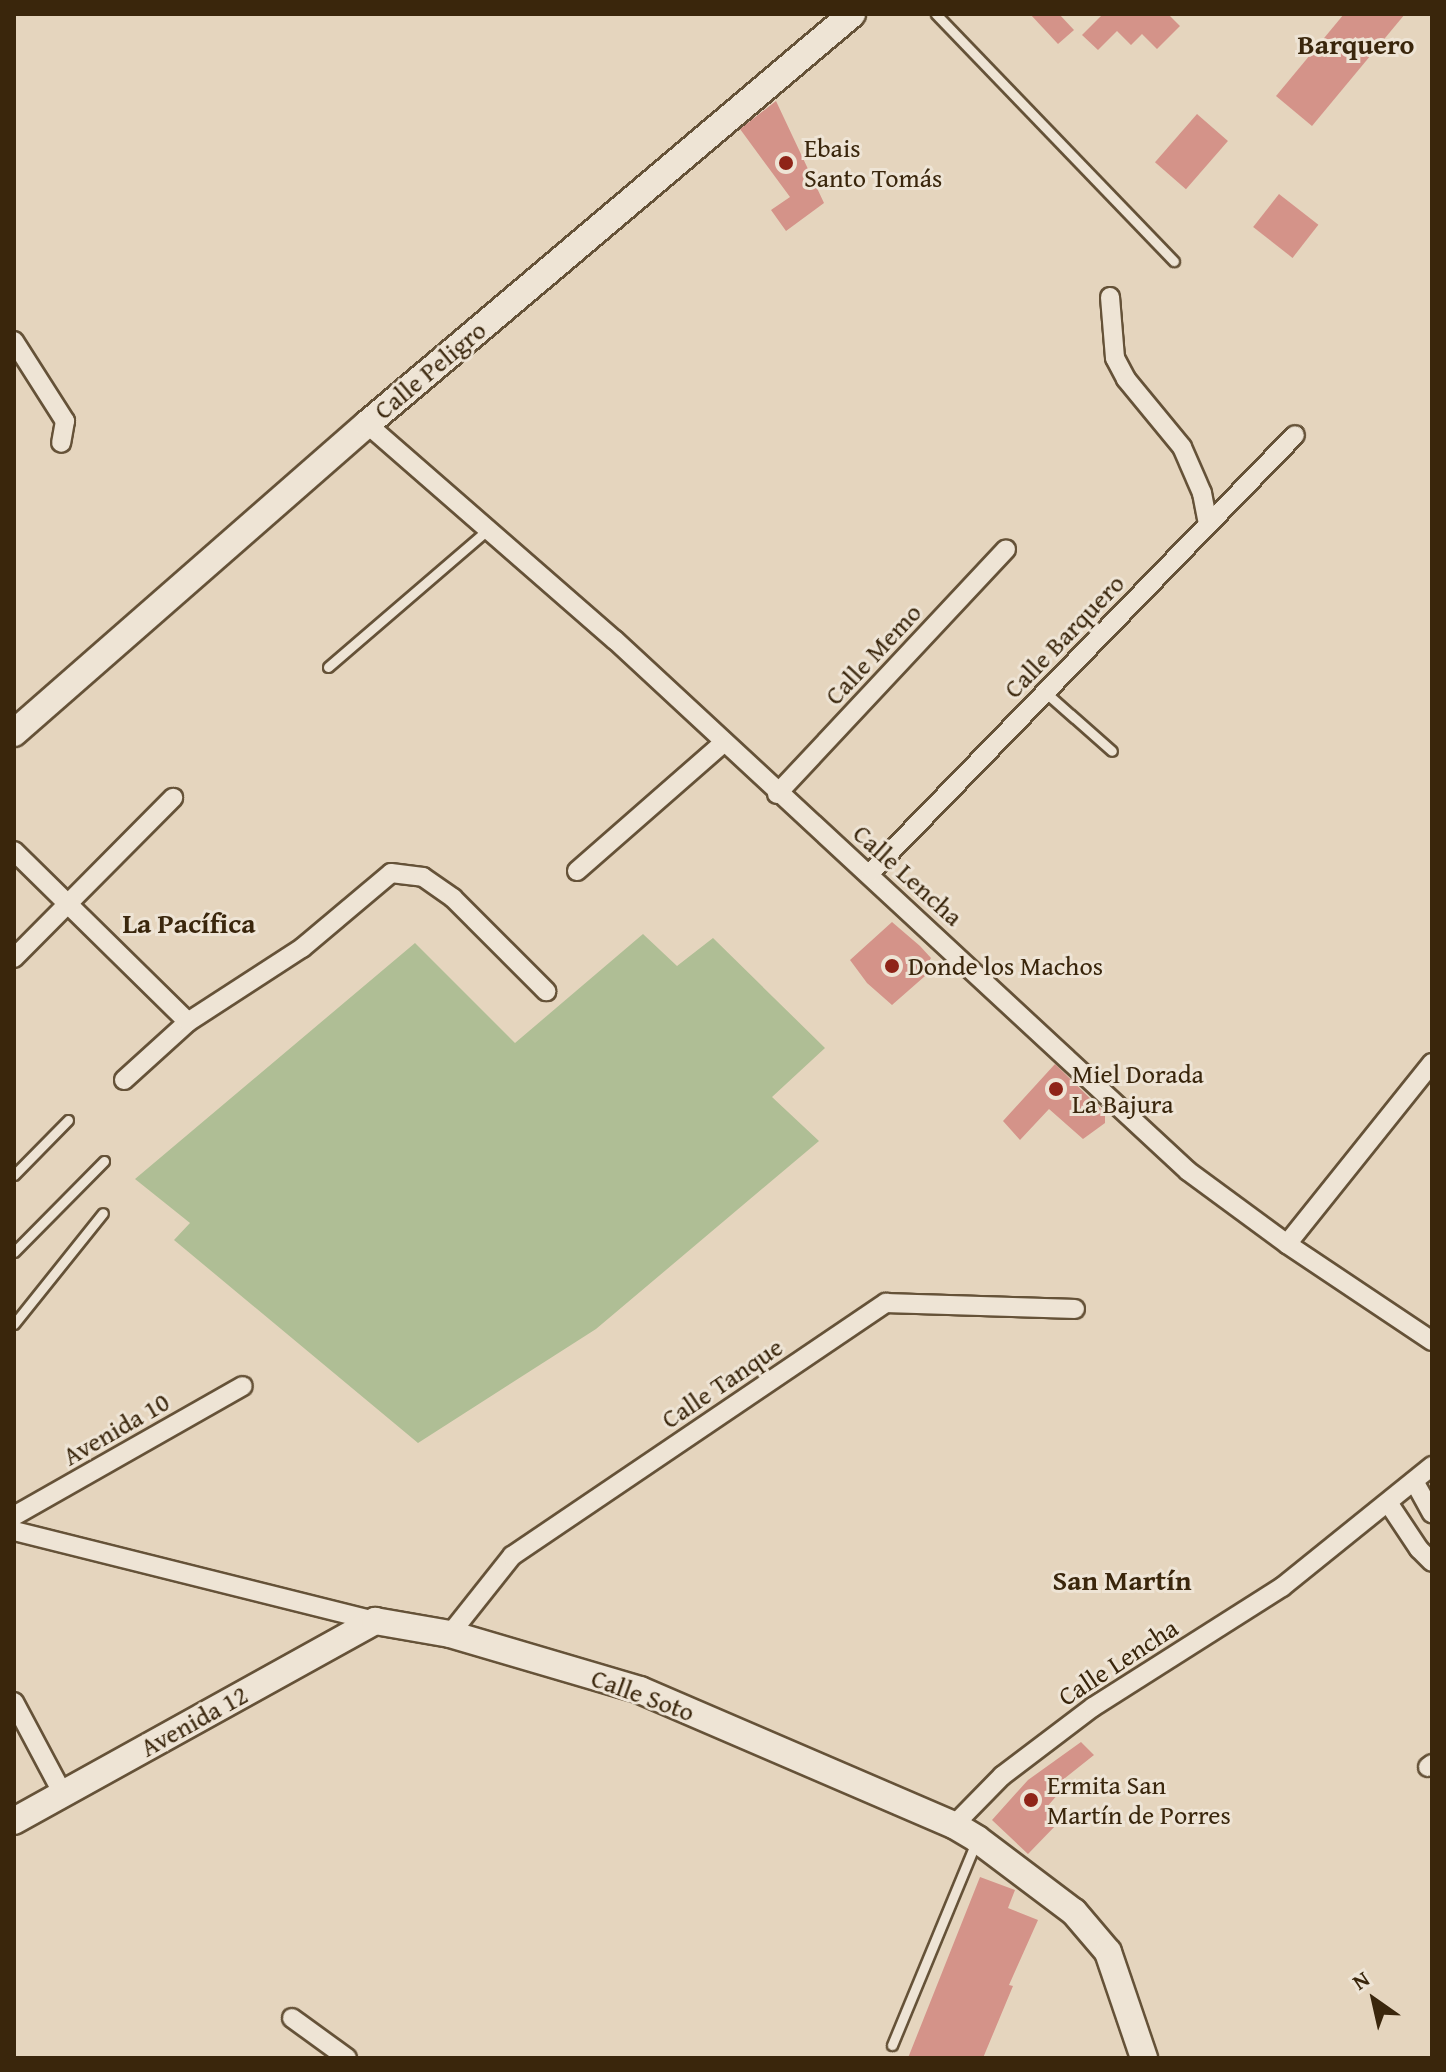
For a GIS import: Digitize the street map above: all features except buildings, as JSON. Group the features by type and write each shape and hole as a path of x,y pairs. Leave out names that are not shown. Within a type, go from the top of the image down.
{"street":[{"name":"Calle Peligro","path":"14,733 367,424 852,14"},
{"path":"1110,297 1115,358 1126,379 1182,447 1202,493 1208,524"},
{"path":"14,341 65,421 61,443"},
{"name":"Calle Lencha","path":"367,424 615,640 777,794 870,873 1188,1171 1287,1244 1430,1334"},
{"name":"Calle Barquero","path":"870,873 1295,435"},
{"name":"Calle Memo","path":"777,794 1006,549"},
{"path":"577,871 723,743"},
{"path":"14,958 173,798"},
{"path":"14,851 188,1022"},
{"path":"124,1080 188,1022 302,948 391,873 423,877 453,898 546,991"},
{"path":"1287,1244 1432,1063"},
{"name":"Calle Tanque","path":"450,1634 512,1556 886,1303 1075,1309"},
{"name":"Avenida 10","path":"14,1516 243,1386"},
{"name":"Calle Lencha","path":"954,1825 1002,1776 1093,1707 1282,1587 1389,1504 1432,1466"},
{"path":"1414,1481 1432,1513"},
{"path":"1389,1504 1432,1562"},
{"name":"Calle Soto","path":"14,1531 375,1621 450,1634 640,1690 954,1825 1074,1912 1108,1952 1144,2058"},
{"name":"Avenida 12","path":"14,1821 375,1621"},
{"path":"14,1702 63,1794"},
{"path":"292,2018 347,2058"}],"lane":[{"path":"936,14 1174,261"},
{"path":"328,667 487,530"},
{"path":"1045,692 1112,751"},
{"path":"14,1175 68,1120"},
{"path":"14,1252 104,1161"},
{"path":"14,1324 103,1213"},
{"path":"892,2045 977,1839"}],"green space":[{"path":"643,934 677,966 713,938 825,1048 772,1097 819,1141 596,1329 418,1443 174,1240 190,1223 135,1179 415,943 515,1043"}],"place":[{"name":"Ebais Santo Tomás","path":"786,163"},
{"name":"Donde los Machos","path":"892,966"},
{"name":"Miel Dorada La Bajura","path":"1056,1089"},
{"name":"Ermita San Martín de Porres","path":"1031,1800"}],"district":[{"name":"Barquero","path":"1356,44"},
{"name":"La Pacífica","path":"189,923"},
{"name":"San Martín","path":"1122,1580"}]}
